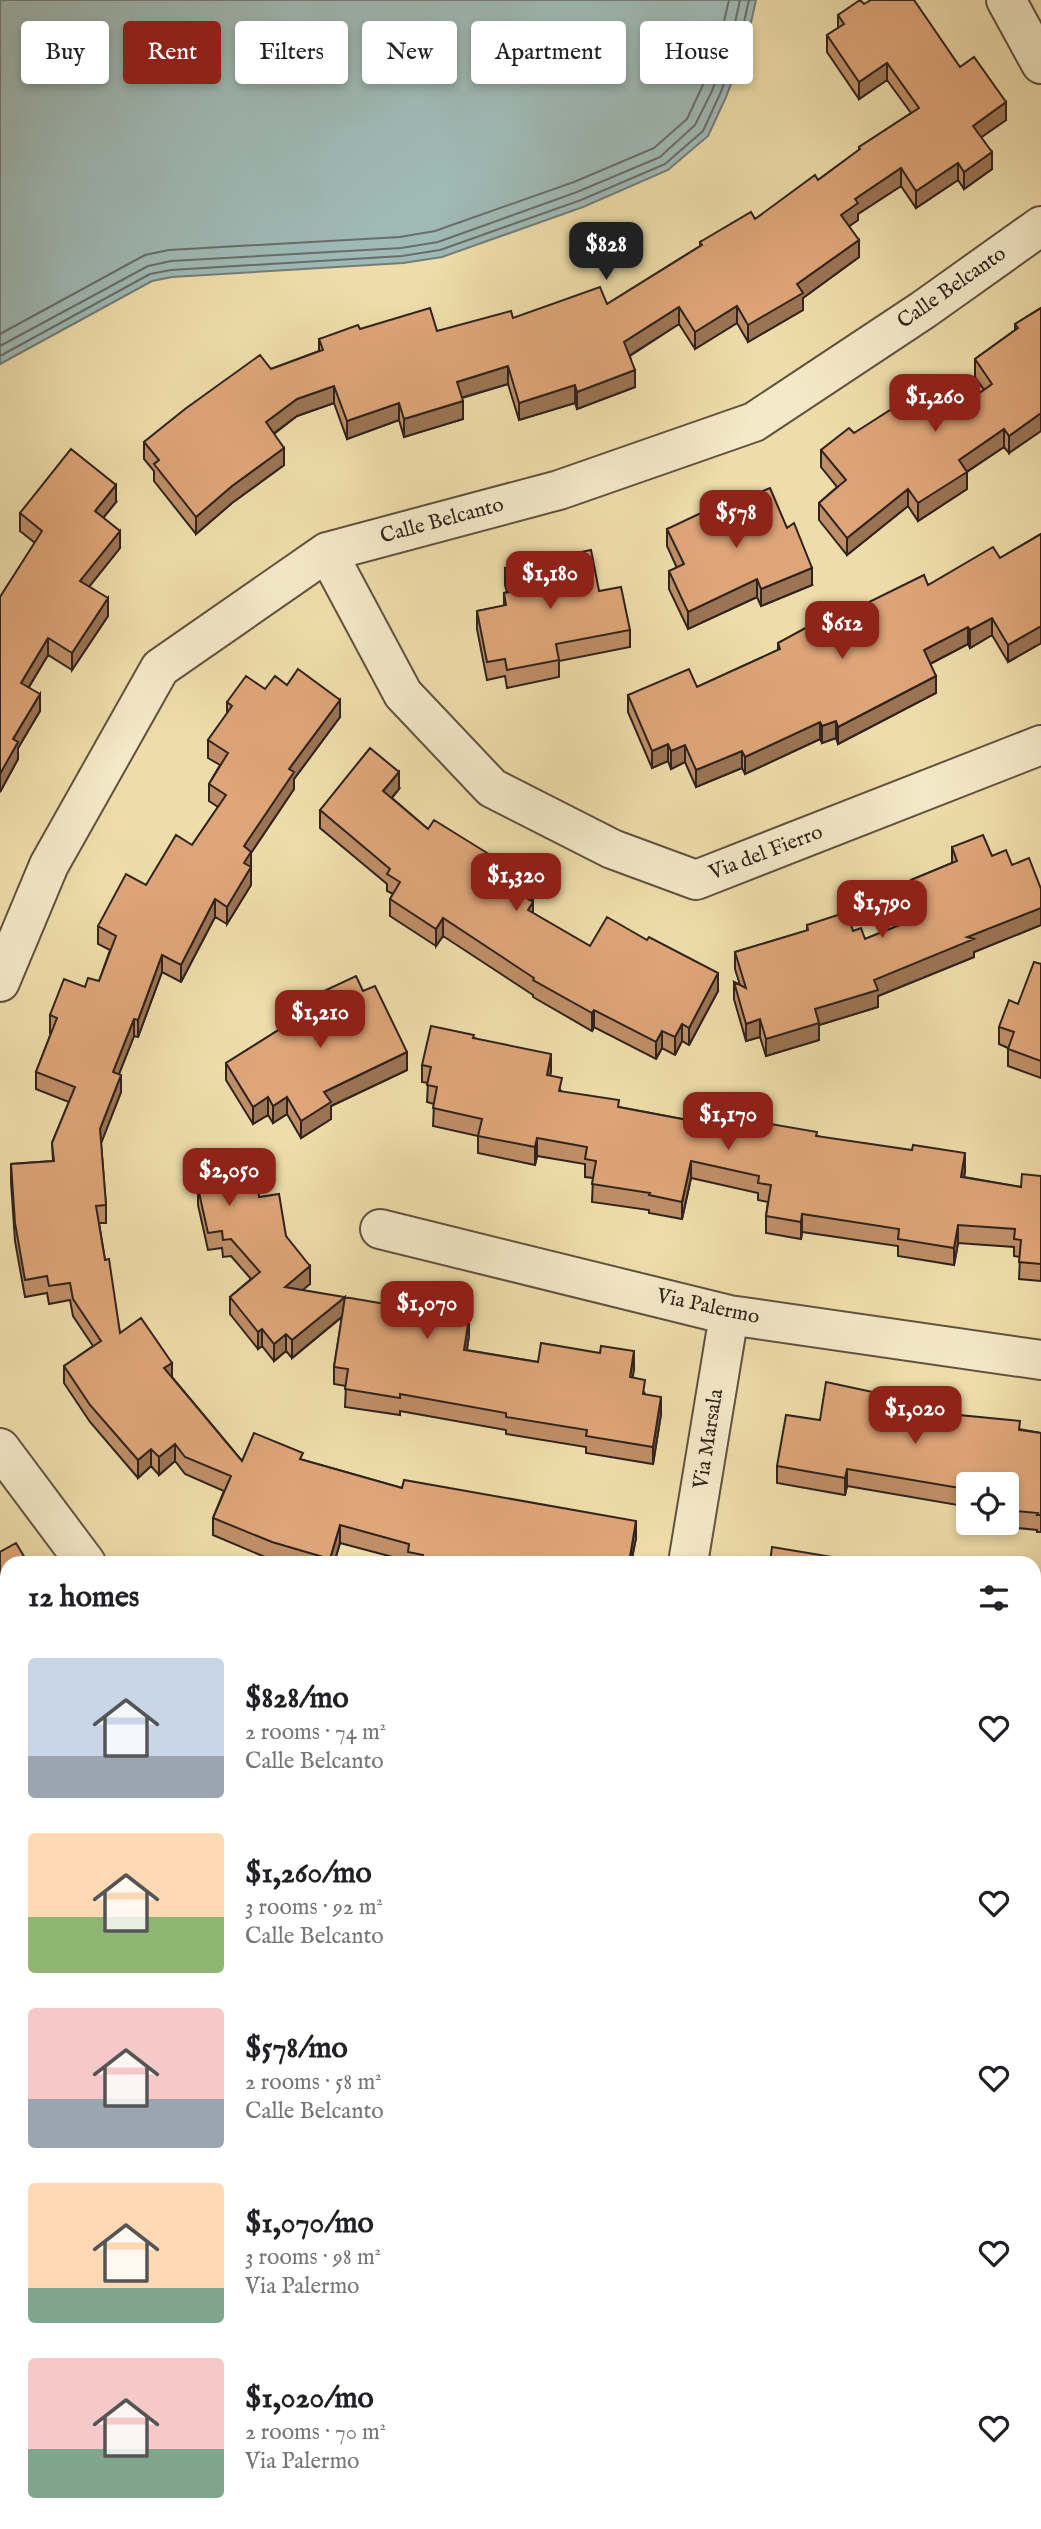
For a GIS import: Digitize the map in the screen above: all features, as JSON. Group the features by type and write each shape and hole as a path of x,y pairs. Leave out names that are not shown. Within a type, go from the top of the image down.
{"street":[{"path":"1006,0 1041,64"},
{"name":"Calle Belcanto","path":"0,982 49,865 160,668 327,552 559,490 754,422 923,310 1041,226"},
{"name":"Via del Fierro","path":"327,552 403,694 492,788 612,849 696,880 1041,745"},
{"name":"Via Palermo","path":"380,1229 729,1315 1041,1360"},
{"name":"Via Marsala","path":"689,1556 729,1315"},
{"path":"0,1448 81,1556"}],"water":[{"path":"0,0 756,0 751,21 640,21 640,84 731,84 708,136 668,170 583,207 442,257 403,263 172,277 152,281 0,364"}],"building":[{"path":"860,0 864,4 871,0 914,0 960,67 974,57 1006,102 973,126 992,152 964,172 958,163 916,191 901,168 855,199 858,203 841,215 859,240 797,284 803,293 748,325 737,306 695,332 679,307 624,342 635,370 577,392 575,385 519,403 508,366 457,382 463,401 404,419 399,403 347,421 334,386 297,399 266,422 284,448 232,486 196,517 154,464 159,460 144,442 260,355 271,369 323,350 319,339 358,325 360,329 430,308 437,331 511,311 513,318 600,287 607,304 702,245 700,242 751,212 755,219 815,175 818,180 860,149 859,147 919,108 887,63 859,82 827,35 844,24 838,15"},
{"path":"1041,308 1041,413 1009,436 1004,429 959,460 967,472 918,503 908,489 847,538 819,503 846,480 821,450 849,428 854,433 923,389 942,420 992,384 975,359 1018,328 1015,324"},
{"path":"71,449 116,485 95,511 120,531 80,581 108,598 72,653 48,638 21,683 40,694 13,739 18,742 0,774 0,597 42,531 20,513"},
{"path":"770,488 787,528 794,523 812,568 761,589 757,579 688,612 669,571 684,564 667,529 705,511 707,515"},
{"path":"1041,534 1041,626 1008,645 992,618 970,630 968,627 924,650 936,676 838,727 836,721 822,726 820,722 745,757 742,751 696,770 685,745 671,751 668,744 652,751 628,695 689,669 697,687 780,649 778,643 840,609 843,615 924,575 928,585 993,547 1000,558"},
{"path":"591,550 599,591 621,587 630,630 556,644 559,660 507,670 505,659 487,662 477,611 506,605 504,593 510,592 505,568"},
{"path":"298,669 340,700 289,769 294,772 244,846 251,852 244,863 251,867 227,907 215,899 181,965 162,955 138,1020 134,1019 113,1072 121,1075 100,1129 106,1205 96,1206 105,1260 109,1259 120,1333 141,1318 172,1363 164,1368 242,1461 254,1433 303,1453 300,1459 402,1488 404,1480 636,1521 630,1556 423,1556 408,1552 409,1544 340,1525 331,1556 320,1556 272,1542 213,1518 231,1476 185,1457 175,1444 159,1457 151,1449 138,1460 90,1405 64,1366 101,1341 73,1299 70,1283 49,1286 47,1276 25,1280 15,1223 11,1164 54,1161 52,1143 75,1087 36,1072 57,1018 50,1015 64,979 85,987 88,978 99,981 116,936 98,926 126,874 146,885 176,835 192,845 226,795 209,784 228,753 208,740 232,706 227,702 246,676 265,689 275,676 287,685"},
{"path":"370,748 399,772 383,791 428,829 434,820 500,861 504,855 536,877 523,896 533,902 528,910 590,946 607,917 647,940 649,937 718,973 689,1028 682,1024 675,1037 662,1031 656,1042 594,1010 592,1013 533,980 534,978 443,918 436,929 390,899 400,882 387,874 390,869 320,810"},
{"path":"983,835 992,856 1006,850 1012,865 1029,858 1041,889 1041,908 967,937 974,939 874,980 878,990 815,1009 819,1023 766,1039 760,1019 746,1024 734,982 746,988 735,952 808,930 807,925 847,912 853,931 861,928 865,939 915,919 908,903 918,899 911,880 957,861 952,847"},
{"path":"1034,962 1041,964 1041,1061 1008,1049 1014,1032 999,1027 1009,1000 1018,1004"},
{"path":"356,976 363,991 375,986 407,1052 324,1092 331,1102 301,1121 287,1097 273,1106 268,1097 253,1107 226,1063 312,1009 307,999"},
{"path":"431,1026 474,1035 473,1038 551,1054 547,1075 562,1078 559,1091 619,1100 618,1107 746,1131 747,1122 753,1121 817,1132 816,1136 912,1150 913,1145 965,1153 961,1177 1021,1187 1022,1174 1041,1176 1041,1264 1019,1262 1021,1240 1014,1239 1015,1229 958,1225 954,1248 898,1239 899,1229 802,1214 801,1222 766,1216 771,1185 758,1183 759,1176 691,1161 682,1202 649,1195 650,1193 592,1184 596,1161 585,1159 587,1147 537,1138 535,1147 478,1136 482,1119 433,1108 437,1087 427,1085 431,1067 422,1065"},
{"path":"238,1181 239,1190 258,1188 259,1197 279,1194 286,1236 310,1266 285,1287 345,1297 292,1340 286,1334 274,1344 262,1329 258,1332 230,1297 260,1272 231,1239 223,1240 222,1231 208,1233 198,1188"},
{"path":"345,1297 469,1318 464,1350 538,1362 541,1343 600,1353 601,1346 634,1351 630,1377 645,1380 643,1394 661,1397 653,1447 586,1436 587,1430 506,1417 506,1413 400,1394 400,1398 345,1389 348,1369 334,1367"},
{"path":"826,1382 910,1400 908,1410 1020,1421 1019,1430 1041,1433 1041,1515 1019,1511 1019,1472 956,1472 956,1487 847,1469 845,1478 777,1466 786,1415 820,1420"},
{"path":"16,1543 24,1556 0,1556 0,1552"},
{"path":"772,1547 826,1556 771,1556"}]}
